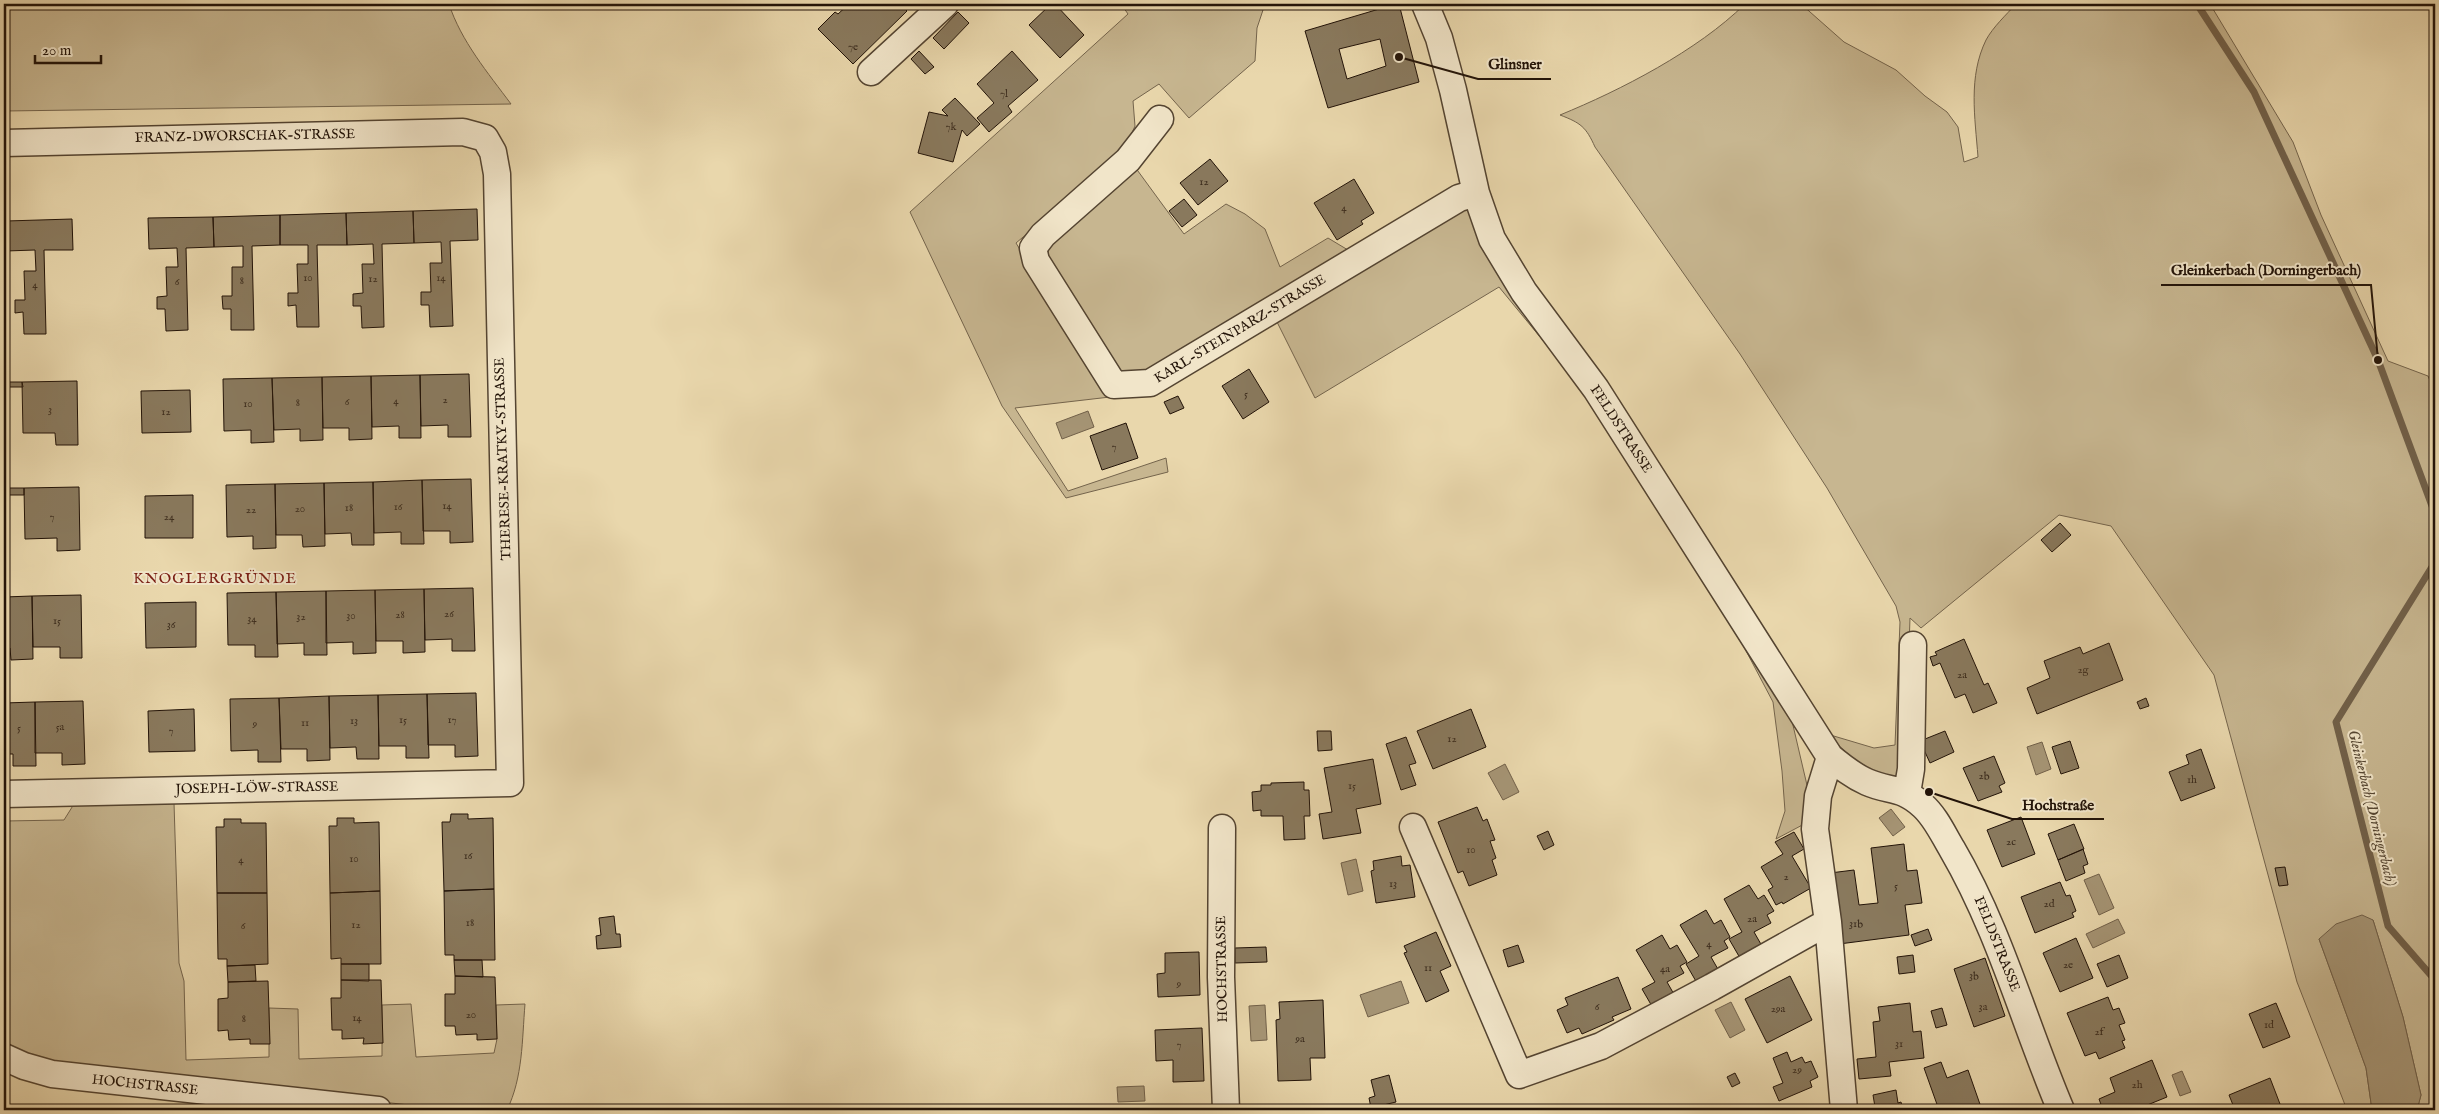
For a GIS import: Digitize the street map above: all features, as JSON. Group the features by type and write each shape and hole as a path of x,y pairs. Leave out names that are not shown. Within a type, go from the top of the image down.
{"street":[{"path":"870,72 945,4"},
{"name":"FELDSTRASSE","path":"1425,4 1439,38 1451,81 1476,193 1492,239 1507,265 1596,389 1830,757 1850,774 1869,783 1907,793 1924,807 1936,823 1973,885 1997,940 2061,1110"},
{"name":"KARL-STEINPARZ-STRASSE","path":"1160,119 1128,160 1043,235 1033,248 1036,261 1114,385 1150,383 1459,198 1476,193"},
{"name":"FRANZ-DWORSCHAK-STRASSE","path":"4,143 463,132 485,138"},
{"name":"THERESE-KRATKY-STRASSE","path":"485,138 493,152 497,174 510,783"},
{"path":"1907,793 1911,769 1914,645"},
{"path":"1830,757 1818,796 1815,829 1828,922 1844,1110"},
{"name":"JOSEPH-LÖW-STRASSE","path":"4,794 510,783"},
{"path":"1412,827 1519,1075 1601,1046 1828,922"},
{"name":"HOCHSTRASSE","path":"1222,828 1221,977 1226,1110"},
{"name":"HOCHSTRASSE","path":"4,1057 24,1066 52,1074 378,1110"}],"shaded area":[{"path":"4,4 449,4 468,44 511,104 5,111"},
{"path":"1121,4 1265,4 1257,28 1255,61 1189,118 1159,84 1133,101 1135,126 1123,153 1016,243 1110,397 1015,408 1068,491 1166,458 1168,472 1066,498 1002,406 910,212 1128,14"},
{"path":"1745,4 1801,4 1844,42 1896,70 1925,96 1947,112 1958,127 1964,162 1978,157 1974,97 1980,54 1992,30 2016,4 2210,4 2293,142 2321,215 2388,361 2428,376 2435,392 2435,1110 2417,1110 2421,1095 2403,1017 2373,920 2319,939 2366,1068 2372,1110 2347,1110 2297,982 2214,675 2111,526 2059,515 1921,628 1910,618 1905,764 1897,776 1878,774 1869,769 1827,734 1874,748 1895,745 1900,622 1896,606 1827,488 1740,354 1595,147 1586,130 1578,123 1560,115 1608,94 1657,68 1704,38"},
{"path":"1135,167 1184,234 1226,204 1245,214 1265,229 1280,267 1328,238 1348,250 1158,369 1124,374 1113,368 1048,260 1049,239"},
{"path":"1468,204 1586,393 1499,287 1315,398 1277,322"},
{"path":"1088,411 1094,427 1062,439 1056,423"},
{"path":"1666,523 1792,721 1810,798 1808,822 1776,839 1785,811 1773,702 1744,647"},
{"path":"2042,742 2051,769 2036,775 2027,747"},
{"path":"1505,764 1519,792 1503,800 1488,773"},
{"path":"174,803 179,963 184,981 186,1060 269,1057 269,1008 298,1009 299,1059 382,1056 382,1005 411,1004 416,1057 494,1053 497,1039 496,1005 525,1004 519,1071 507,1110 453,1110 74,1067 4,1047 4,821 64,820 74,804"},
{"path":"1891,809 1905,827 1893,836 1879,818"},
{"path":"1356,859 1363,891 1348,895 1341,863"},
{"path":"2099,874 2114,908 2099,915 2084,880"},
{"path":"2362,915 2373,920 2403,1017 2421,1095 2417,1110 2372,1110 2366,1068 2319,939 2336,924"},
{"path":"2118,919 2125,933 2093,948 2086,934"},
{"path":"1401,981 1409,1003 1368,1017 1360,995"},
{"path":"1731,1002 1745,1030 1730,1038 1715,1010"},
{"path":"1265,1005 1267,1040 1251,1041 1249,1006"},
{"path":"2182,1071 2191,1092 2180,1096 2172,1075"},
{"path":"1144,1086 1145,1101 1118,1102 1117,1087"}],"building":[{"path":"849,4 900,4 907,11 853,64 818,29 835,12 838,14"},
{"path":"1051,4 1055,4 1084,35 1060,58 1029,25"},
{"path":"1399,4 1419,82 1328,108 1305,31","holes":["1380,39 1386,66 1347,79 1339,49"]},
{"path":"958,12 969,23 944,49 933,38"},
{"path":"919,51 934,67 925,74 911,59"},
{"path":"1012,51 1038,80 1008,106 1012,112 989,132 977,118 994,103 977,84"},
{"path":"955,98 980,124 967,136 962,130 953,162 918,153 929,112 948,116 942,110"},
{"path":"1210,159 1228,181 1198,205 1180,183"},
{"path":"1354,179 1374,213 1361,221 1363,224 1337,240 1314,203"},
{"path":"1184,199 1197,215 1182,227 1169,211"},
{"path":"477,209 478,240 450,241 453,326 430,327 429,305 421,305 421,292 431,292 430,263 442,263 441,242 414,243 413,211"},
{"path":"413,211 414,243 382,244 384,327 362,328 361,306 353,306 353,294 363,293 362,264 374,264 373,244 347,245 346,213"},
{"path":"346,213 347,245 317,245 319,327 297,327 296,305 288,306 288,293 298,293 297,264 308,264 308,245 280,245 280,215"},
{"path":"280,215 280,245 252,246 254,330 231,330 231,309 223,309 222,296 232,296 232,267 243,267 243,246 214,247 213,217"},
{"path":"213,217 214,247 186,248 188,330 166,331 165,309 157,309 157,297 167,296 166,267 178,267 177,248 149,249 148,218"},
{"path":"72,219 73,250 44,250 46,334 24,334 23,312 15,313 15,300 25,300 24,271 36,271 35,250 6,251 6,221"},
{"path":"4,221 6,221 6,251 4,251"},
{"path":"1249,369 1269,402 1243,419 1222,386"},
{"path":"469,374 471,437 448,437 448,425 421,426 420,375"},
{"path":"420,375 421,438 399,438 399,426 372,427 371,376"},
{"path":"371,376 372,439 349,440 349,428 323,428 322,377"},
{"path":"322,377 323,440 300,441 300,429 274,430 272,378"},
{"path":"272,378 274,442 251,443 251,430 224,431 223,379"},
{"path":"77,381 78,445 56,445 55,433 23,433 22,382"},
{"path":"4,382 22,382 23,387 4,387"},
{"path":"190,390 191,432 142,433 141,391"},
{"path":"1178,396 1184,408 1170,414 1164,402"},
{"path":"1126,423 1138,458 1102,470 1090,436"},
{"path":"471,479 473,542 450,543 450,531 423,531 422,480"},
{"path":"422,480 424,544 401,544 401,532 374,533 373,482"},
{"path":"373,482 374,545 352,545 351,533 325,534 324,483"},
{"path":"324,483 325,546 303,547 302,535 276,535 275,484"},
{"path":"275,484 276,548 253,549 253,536 227,537 226,485"},
{"path":"79,487 80,550 57,551 57,538 25,539 24,488"},
{"path":"4,488 24,488 24,495 4,495"},
{"path":"193,495 193,538 145,538 145,496"},
{"path":"2060,523 2071,535 2052,552 2041,540"},
{"path":"473,588 475,651 452,651 452,639 425,640 424,589"},
{"path":"424,589 425,652 403,653 403,641 376,641 375,590"},
{"path":"375,590 376,653 353,654 353,642 326,643 326,591"},
{"path":"326,591 327,655 304,655 304,643 277,644 276,592"},
{"path":"276,592 278,657 255,657 255,645 228,645 227,593"},
{"path":"81,595 82,658 60,658 60,647 33,647 32,596"},
{"path":"32,596 33,659 11,660 10,648 4,648 4,597"},
{"path":"196,602 196,647 146,648 145,603"},
{"path":"1964,639 1984,685 1988,683 1997,703 1973,713 1965,694 1955,698 1940,663 1933,666 1930,657 1937,655 1935,652"},
{"path":"2109,643 2123,680 2037,714 2027,688 2050,678 2044,661 2080,647 2083,654"},
{"path":"476,693 478,756 455,757 455,745 428,745 427,694"},
{"path":"427,694 429,758 406,758 406,746 379,746 378,695"},
{"path":"378,695 379,759 357,759 356,747 330,748 329,696"},
{"path":"329,696 330,760 307,761 307,749 281,749 279,698"},
{"path":"279,698 281,762 258,762 258,750 231,751 230,699"},
{"path":"2146,698 2149,706 2140,709 2137,702"},
{"path":"83,701 85,764 62,765 62,753 35,753 35,702"},
{"path":"35,702 36,766 13,766 13,754 4,754 4,703"},
{"path":"194,709 195,751 149,752 148,711"},
{"path":"1471,709 1486,747 1433,769 1417,731"},
{"path":"1317,731 1331,731 1332,750 1318,751"},
{"path":"1945,731 1954,752 1930,763 1920,741"},
{"path":"1406,737 1416,763 1409,765 1416,785 1401,790 1386,744"},
{"path":"2070,741 2079,768 2061,774 2052,747"},
{"path":"2201,749 2215,788 2181,801 2169,772 2189,764 2186,755"},
{"path":"1994,756 2005,783 1999,786 2002,792 1978,801 1963,768"},
{"path":"1373,759 1381,804 1356,809 1361,833 1323,839 1319,814 1332,812 1324,768"},
{"path":"1304,782 1304,790 1309,790 1310,816 1304,816 1305,839 1284,840 1283,816 1261,816 1261,810 1253,811 1252,792 1261,791 1261,785 1271,785 1271,783"},
{"path":"1477,807 1483,821 1487,819 1495,840 1490,841 1496,858 1492,860 1497,875 1469,886 1463,871 1458,873 1438,822"},
{"path":"451,814 468,814 468,819 493,818 494,889 444,891 442,822 450,822"},
{"path":"2021,817 2035,854 2002,867 1987,830"},
{"path":"337,818 354,818 354,823 379,822 380,891 330,893 329,826 337,826"},
{"path":"224,819 241,819 241,823 266,823 267,893 217,893 216,827 224,827"},
{"path":"2074,824 2084,849 2058,860 2048,834"},
{"path":"1548,831 1554,845 1544,850 1537,836"},
{"path":"1794,832 1804,849 1792,856 1811,888 1783,904 1782,902 1776,905 1768,890 1773,887 1761,867 1783,854 1775,842"},
{"path":"1904,844 1907,871 1917,870 1922,903 1905,905 1909,935 1839,944 1830,873 1854,870 1859,905 1878,903 1871,848"},
{"path":"2083,849 2088,864 2083,866 2085,873 2066,881 2058,860"},
{"path":"1401,856 1402,866 1410,865 1415,897 1376,903 1371,871 1374,870 1373,861"},
{"path":"2285,867 2288,885 2279,886 2275,868"},
{"path":"2060,882 2066,896 2070,895 2076,911 2072,913 2074,917 2035,933 2021,897"},
{"path":"1749,885 1758,899 1764,895 1774,911 1767,915 1771,923 1754,932 1762,946 1740,958 1729,939 1742,932 1724,899"},
{"path":"494,889 495,960 454,960 454,955 445,955 444,891"},
{"path":"380,891 381,964 341,964 341,958 331,959 330,893"},
{"path":"217,893 267,893 268,964 227,966 227,959 218,959"},
{"path":"1706,910 1714,924 1721,920 1730,937 1724,941 1728,948 1711,957 1719,971 1697,983 1686,964 1699,956 1680,925"},
{"path":"614,916 616,934 620,934 621,947 597,949 596,936 601,935 599,918"},
{"path":"1928,929 1932,940 1915,946 1911,935"},
{"path":"1436,932 1451,966 1440,971 1449,991 1426,1002 1404,953 1407,952 1404,946"},
{"path":"1662,935 1670,949 1677,945 1687,962 1680,966 1684,973 1667,982 1675,996 1653,1008 1642,989 1655,982 1636,950"},
{"path":"2076,938 2093,978 2060,992 2043,953"},
{"path":"1518,945 1524,962 1508,967 1503,950"},
{"path":"1266,947 1267,962 1235,963 1235,948"},
{"path":"1199,952 1200,995 1158,997 1157,974 1165,973 1165,953"},
{"path":"1913,955 1915,972 1899,974 1897,957"},
{"path":"2119,955 2128,978 2107,987 2097,964"},
{"path":"1985,958 2005,1016 1974,1027 1954,969"},
{"path":"454,960 482,960 483,977 455,976"},
{"path":"341,964 369,964 369,981 341,980"},
{"path":"255,965 256,981 228,982 227,966"},
{"path":"455,976 495,977 497,1039 477,1040 477,1034 456,1035 455,1026 445,1026 445,994 455,994"},
{"path":"1790,976 1812,1020 1767,1043 1745,999"},
{"path":"1618,977 1631,1009 1612,1017 1614,1020 1582,1034 1579,1028 1567,1033 1557,1010 1568,1005 1565,998"},
{"path":"341,980 381,980 383,1043 363,1044 364,1038 342,1039 342,1030 332,1030 331,998 341,998"},
{"path":"268,981 270,1044 250,1044 250,1039 229,1040 228,1030 218,1031 218,999 228,998 228,982"},
{"path":"2108,997 2113,1010 2119,1008 2125,1023 2119,1025 2125,1040 2122,1041 2125,1048 2099,1059 2096,1052 2085,1056 2067,1013"},
{"path":"1323,1000 1325,1058 1310,1058 1311,1080 1278,1081 1276,1020 1280,1019 1279,1002"},
{"path":"1910,1003 1913,1032 1921,1031 1924,1058 1889,1062 1891,1076 1859,1079 1857,1059 1876,1057 1873,1022 1880,1021 1878,1007"},
{"path":"2276,1003 2290,1037 2263,1048 2249,1014"},
{"path":"1942,1008 1947,1025 1936,1028 1931,1011"},
{"path":"1202,1028 1204,1081 1173,1082 1173,1060 1156,1061 1155,1030"},
{"path":"1787,1052 1791,1062 1802,1057 1805,1063 1811,1061 1818,1077 1810,1081 1812,1087 1779,1101 1773,1087 1783,1083 1773,1058"},
{"path":"2152,1060 2167,1097 2135,1110 2103,1110 2099,1099 2115,1092 2110,1078"},
{"path":"1941,1062 1947,1078 1968,1070 1982,1110 1939,1110 1924,1068"},
{"path":"1735,1073 1740,1083 1732,1087 1727,1077"},
{"path":"1389,1075 1396,1102 1371,1108 1369,1098 1375,1096 1371,1080"},
{"path":"2270,1078 2280,1104 2265,1110 2235,1110 2229,1095"},
{"path":"1896,1090 1898,1103 1901,1102 1903,1110 1873,1110 1872,1108 1875,1107 1873,1095"}],"waterway":[{"name":"Gleinkerbach (Dorningerbach)","path":"2197,4 2254,92 2378,360 2435,514"},
{"name":"Gleinkerbach (Dorningerbach)","path":"2435,562 2336,722 2388,926 2435,980"}],"place":[{"name":"Glinsner","path":"1399,57"},
{"name":"Gleinkerbach (Dorningerbach)","path":"2378,360"},
{"name":"Hochstraße","path":"1929,792"}],"district":[{"name":"KNOGLERGRÜNDE","path":"215,578"}]}
